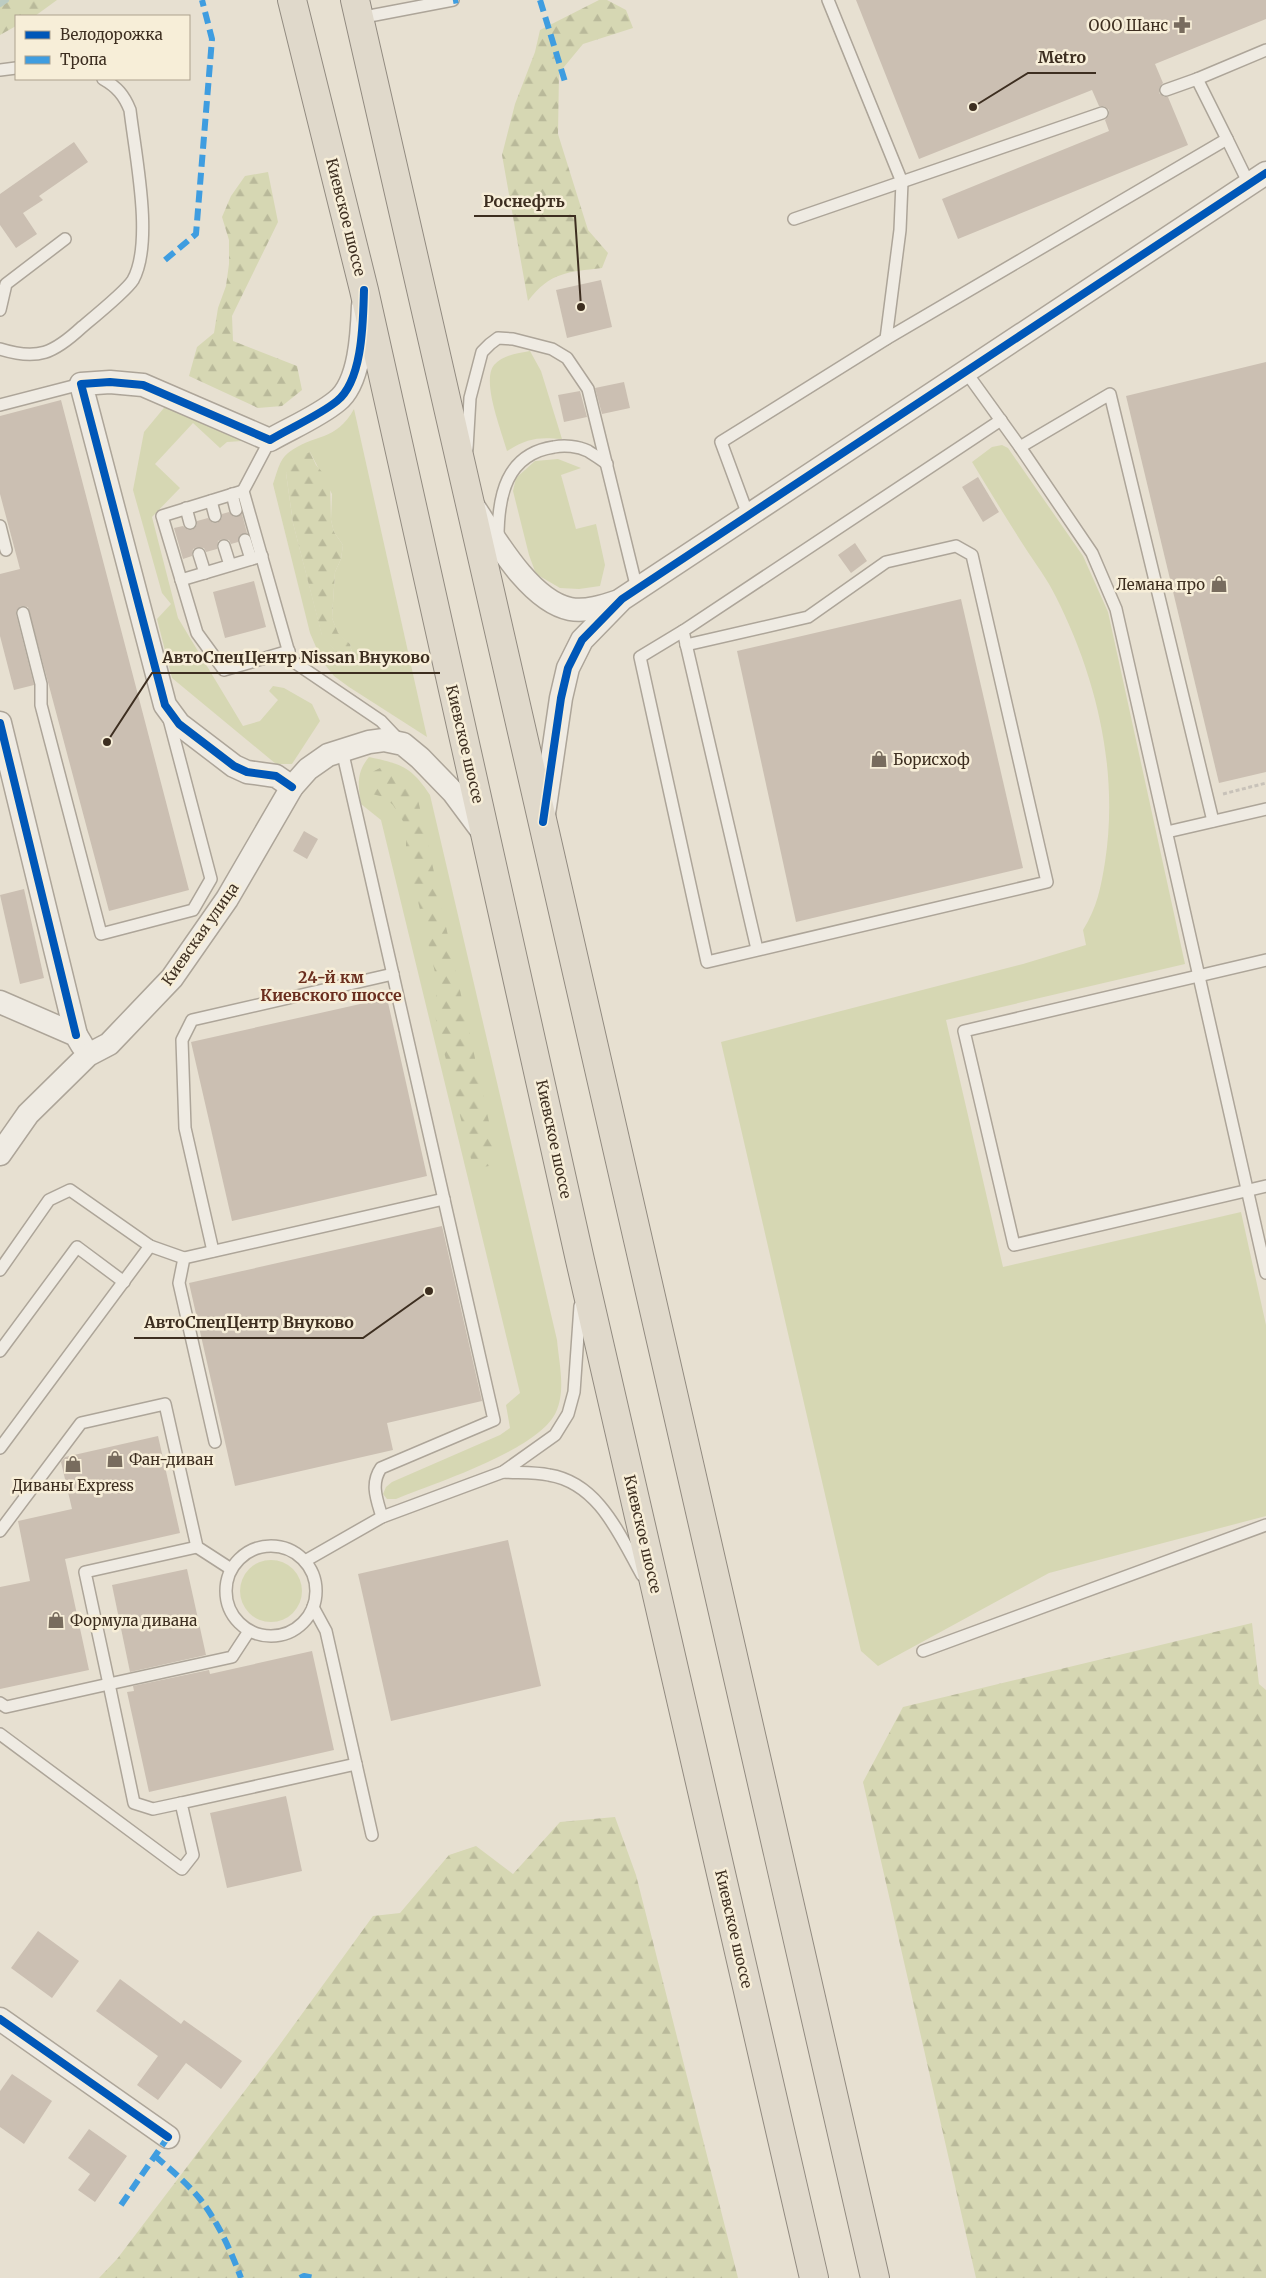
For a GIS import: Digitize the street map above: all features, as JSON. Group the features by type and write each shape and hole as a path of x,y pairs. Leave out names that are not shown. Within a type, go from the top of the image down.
{"highway":[{"name":"Киевское шоссе","path":"292,0 364,290 580,1260 814,2278"},
{"path":"357,9 875,2278"}],"street":[{"path":"467,491 497,559 560,606 580,610 605,606 630,594 1258,178"},
{"path":"292,787 276,776 247,772 234,766 179,724 166,705 81,384 110,382 143,385 270,440 338,401 346,390 356,368 363,322 364,290"},
{"path":"543,822 561,698 568,668 582,640 630,594"},
{"path":"0,723 76,1035 88,1055"},
{"name":"Киевская улица","path":"0,1154 28,1114 88,1055 108,1044 172,978 227,899 292,787 308,769 328,755 369,742 384,740 403,744"},
{"path":"403,744 420,758 453,792 487,838"},
{"path":"0,1002 76,1035"},
{"path":"0,2019 168,2137"}],"lane":[{"path":"357,9 453,0"},
{"path":"828,0 902,182 900,230 886,339"},
{"path":"1166,90 1266,50"},
{"path":"0,70 15,68"},
{"path":"1197,79 1227,139 1258,178"},
{"path":"0,349 27,354 46,353 63,345 132,282 140,262 144,234 130,110 126,99 117,87 105,80"},
{"path":"794,219 1102,113"},
{"path":"748,515 721,442 886,339 1227,139"},
{"path":"0,310 3,279 66,239"},
{"path":"467,491 470,398 482,352 498,338 513,339 544,347 566,358 588,389 607,464 630,594"},
{"path":"966,372 1092,553 1116,609 1266,1273"},
{"path":"0,405 81,384"},
{"path":"1020,447 1110,394 1213,821"},
{"path":"686,645 808,617 886,562 956,546 972,555 1048,882 707,962 640,657 683,632 1001,420"},
{"path":"236,510 238,493 270,440"},
{"path":"496,620 499,517 506,483 520,461 538,449 562,445 586,450 607,464"},
{"path":"238,493 162,516 196,633 224,670 289,651"},
{"path":"238,493 256,557 291,660 381,721 403,744"},
{"path":"211,501 215,516"},
{"path":"186,508 190,523"},
{"path":"0,526 6,550"},
{"path":"246,540 256,557"},
{"path":"224,546 230,565"},
{"path":"200,554 205,573"},
{"path":"181,580 256,557"},
{"path":"23,613 41,684 41,705 101,934 193,910 211,879 166,705"},
{"path":"683,632 757,949"},
{"path":"342,750 494,1420 381,1468 375,1477 375,1496 382,1517"},
{"path":"1166,832 1266,809"},
{"path":"1266,960 964,1031 1014,1245 1266,1186"},
{"path":"213,1251 185,1128 182,1040 192,1020 393,974"},
{"path":"0,1270 49,1200 70,1190 150,1246 184,1258 444,1199"},
{"path":"0,1448 150,1246"},
{"path":"0,1351 77,1247 124,1282"},
{"path":"184,1258 179,1283 215,1442"},
{"path":"305,1561 382,1517 503,1472 555,1435 571,1407 577,1372 580,1260"},
{"path":"0,1531 81,1423 164,1404 197,1547 231,1569"},
{"path":"503,1472 549,1475 570,1482 593,1498 608,1516 659,1603"},
{"path":"923,1650 1266,1526"},
{"path":"269,1545 292,1550 305,1561 314,1577 316,1589 313,1607 304,1622 284,1634 260,1635 249,1631 232,1614 227,1604 226,1580 238,1559 247,1552 269,1545"},
{"path":"197,1547 85,1572 134,1803 153,1809 356,1764"},
{"path":"313,1607 326,1631 372,1835"},
{"path":"0,1703 6,1707 232,1658 249,1631"},
{"path":"0,1734 182,1869 193,1856 181,1804"}],"path":[{"path":"1208,798 1266,783"}],"green space":[{"path":"0,0 57,0 36,15 15,15 15,27 0,35"},
{"path":"599,0 607,0 626,10 633,28 583,44 559,73 558,134 588,230 608,253 602,268 560,275 544,284 528,301 502,155 515,104 535,52 540,30"},
{"path":"268,172 278,222 232,316 233,341 297,366 302,390 282,406 258,408 189,376 197,347 214,333 218,308 226,286 229,264 229,240 222,217 231,196 245,176"},
{"path":"530,351 541,371 562,439 533,439 507,451 491,394 491,373 494,365 502,359"},
{"path":"173,397 242,433 242,441 227,442 220,448 193,423 155,464 180,488 152,517 178,618 243,726 260,721 278,700 269,691 273,686 284,688 312,704 320,721 292,764 276,764 172,678 157,619 171,604 162,593 133,490 144,432"},
{"path":"354,409 427,737 334,676 322,661 310,633 273,484 280,463 288,453 307,442 332,432 347,420","holes":["310,452 332,494 331,520 334,532 343,545 341,559 335,572 332,618 338,634 350,644 353,656 343,660 322,635 293,523 286,473"]},
{"path":"1002,445 1008,448 1083,556 1108,612 1185,964 946,1020 1003,1267 1241,1212 1266,1325 1266,1516 1049,1573 878,1666 861,1651 721,1042 1023,964 1086,945 1083,930 1092,914 1100,889 1109,828 1109,794 1101,726 1083,660 1056,597 972,462 992,447"},
{"path":"310,452 316,465 330,481 331,520 334,532 343,545 341,559 335,572 332,618 338,633 350,644 353,656 343,660 322,636 293,523 286,473 293,459"},
{"path":"558,459 581,468 561,475 576,529 596,524 605,565 600,586 579,589 560,588 536,574 529,555 513,491 516,478 535,461"},
{"path":"369,757 397,764 411,772 430,795 557,1340 561,1376 561,1395 556,1412 546,1426 529,1439 484,1464 396,1499 387,1499 383,1494 386,1487 392,1482 500,1435 510,1428 506,1405 520,1393 381,820 361,804 359,779 362,768"},
{"path":"382,767 403,777 417,795 495,1149 495,1165 483,1167 472,1163 436,1020 434,1008 438,985 406,851 406,826 393,805 384,797 372,794 369,783 372,772"},
{"path":"265,1560 277,1560 293,1569 300,1579 302,1591 300,1603 293,1613 277,1622 265,1622 254,1617 245,1608 240,1597 240,1585 245,1574 254,1565"},
{"path":"1252,1623 1259,1684 1266,1690 1266,2278 976,2278 863,1782 903,1707"},
{"path":"615,1817 636,1875 738,2278 99,2278 117,2259 278,2047 373,1916 400,1913 449,1855 476,1846 513,1874 560,1822"}],"building":[{"path":"856,0 1266,0 1266,19 1155,64 1163,83 1159,88 1159,93 1164,97 1168,97 1188,145 958,239 942,199 1109,131 1105,120 1109,115 1109,110 1104,106 1099,106 1092,90 919,159"},
{"path":"74,142 88,162 39,196 43,200 23,213 37,234 16,248 0,225 0,194"},
{"path":"601,280 612,327 567,338 556,290"},
{"name":"Лемана про","path":"1266,362 1266,772 1219,783 1126,396"},
{"path":"624,382 630,408 602,414 595,388"},
{"path":"580,391 587,417 564,422 558,395"},
{"path":"61,400 189,890 109,911 28,607 21,606 16,611 16,614 34,685 14,690 0,636 0,574 20,569 0,494 0,416"},
{"path":"978,477 999,512 983,522 962,487"},
{"path":"229,512 234,517 242,514 247,533 240,535 238,542 231,544 229,540 222,539 218,541 217,549 206,552 204,548 197,547 193,549 192,556 183,559 174,528 183,526 188,530 192,530 197,525 197,521 208,518 213,523 217,523 222,518 222,514"},
{"path":"855,543 867,561 851,573 838,555"},
{"path":"254,581 266,627 225,638 213,592"},
{"name":"Борисхоф","path":"961,599 1023,868 796,922 737,651"},
{"path":"304,831 318,839 307,859 293,851"},
{"path":"24,889 44,978 20,984 0,895"},
{"path":"387,998 427,1176 232,1221 191,1042"},
{"path":"442,1226 482,1401 387,1423 393,1450 235,1486 189,1283"},
{"path":"158,1436 180,1533 65,1559 89,1670 0,1689 0,1587 30,1581 18,1521 72,1509 61,1462 65,1457"},
{"path":"508,1540 541,1686 391,1721 358,1574"},
{"path":"187,1569 206,1655 130,1672 112,1585"},
{"path":"312,1651 334,1750 149,1792 127,1692 134,1691 133,1686 209,1670 210,1674"},
{"path":"286,1796 302,1871 227,1888 210,1813"},
{"path":"38,1931 79,1961 52,1998 11,1968"},
{"path":"120,1979 181,2024 184,2020 242,2061 221,2089 186,2063 158,2100 137,2085 158,2056 96,2011"},
{"path":"12,2074 52,2101 24,2144 0,2127 0,2091"},
{"path":"89,2129 127,2156 95,2202 78,2190 90,2174 68,2158"}],"waterway":[{"path":"0,4 6,0"}],"marked path":[{"path":"165,260 196,234 212,39 202,0"},
{"path":"453,1 458,0"},
{"path":"540,0 566,85"},
{"path":"121,2205 168,2137"},
{"path":"155,2156 190,2187 207,2208 224,2237 241,2278"},
{"path":"300,2278 304,2276 314,2278"}],"cycle path":[{"path":"543,822 561,698 568,668 582,640 622,599 1266,173"},
{"path":"292,787 276,776 247,772 234,766 179,724 165,705 81,384 110,382 143,385 270,440 322,411 337,401 346,391 357,365 360,349 364,290"},
{"path":"0,723 76,1035"},
{"path":"0,2019 168,2137"}],"place":[{"name":"ООО Шанс","path":"1182,25"},
{"name":"Metro","path":"973,107"},
{"name":"Роснефть","path":"581,307"},
{"name":"Лемана про","path":"1219,584"},
{"name":"АвтоСпецЦентр Nissan Внуково","path":"107,742"},
{"name":"Борисхоф","path":"879,759"},
{"name":"АвтоСпецЦентр Внуково","path":"429,1291"},
{"name":"Фан-диван","path":"115,1459"},
{"name":"Диваны Express","path":"73,1464"},
{"name":"Формула дивана","path":"56,1620"}],"district":[{"name":"24-й км Киевского шоссе","path":"331,986"}]}
